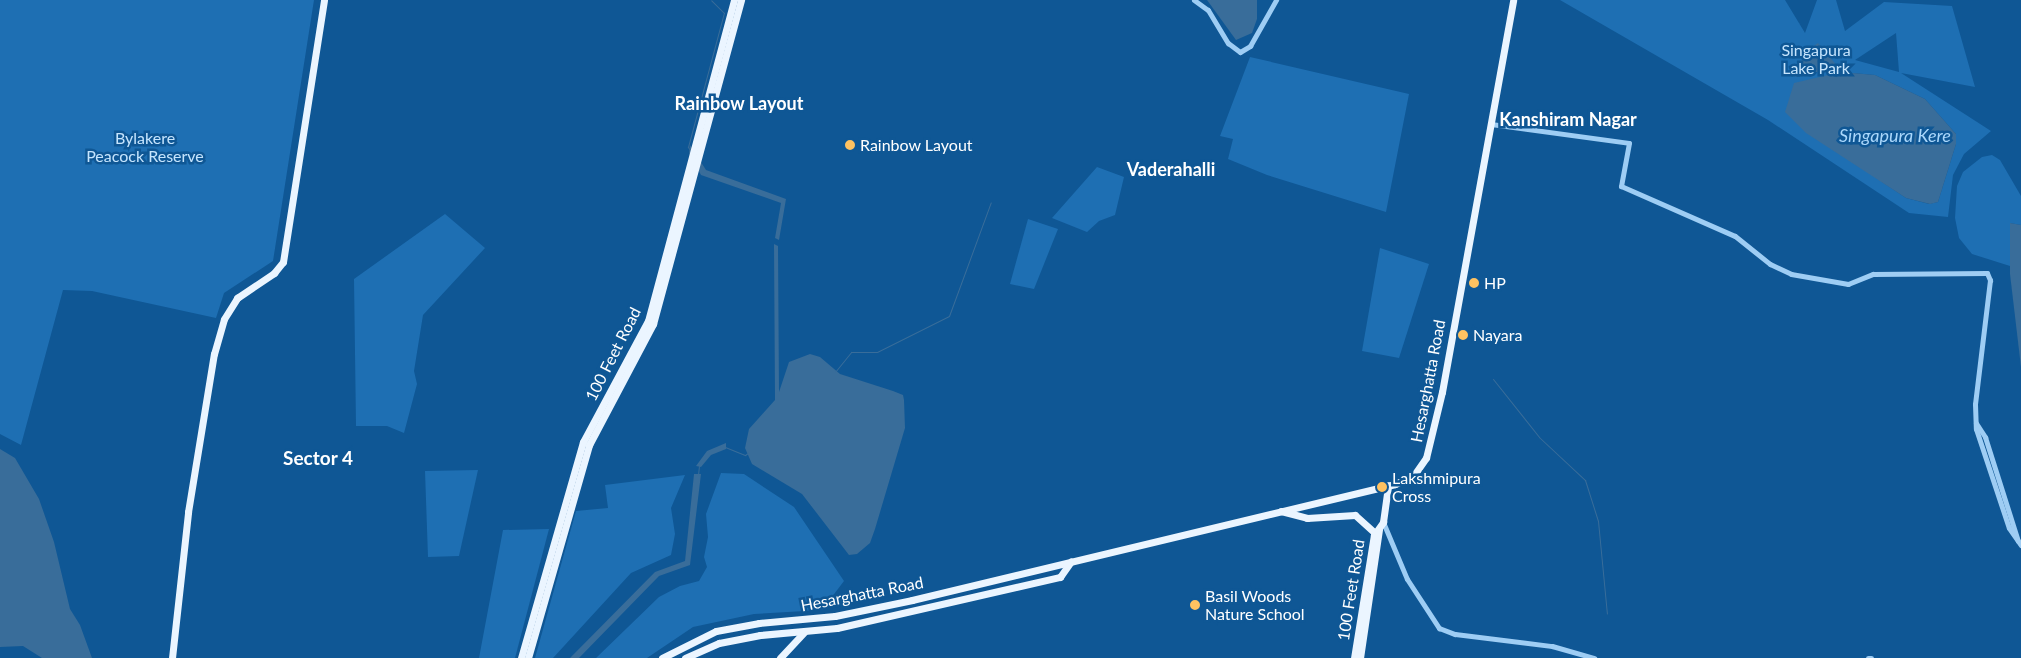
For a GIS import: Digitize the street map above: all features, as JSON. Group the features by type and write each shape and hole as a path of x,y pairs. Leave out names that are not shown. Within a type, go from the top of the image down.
{"main road":[{"path":"172,658 188,512 214,354 224,319 237,298 277,271 284,258 324,0"},
{"name":"100 Feet Road","path":"528,658 576,481 589,445 653,324 734,0"},
{"name":"100 Feet Road","path":"699,144 741,0"},
{"name":"Hesarghatta Road","path":"662,658 716,631 759,623 835,616 1388,485 1414,475 1426,458 1442,392 1513,0"},
{"name":"100 Feet Road","path":"521,658 571,477 583,442 648,321 691,175"},
{"name":"100 Feet Road","path":"1354,658 1378,533 1383,522 1388,485"},
{"path":"1281,511 1307,518 1355,515 1378,533"},
{"name":"100 Feet Road","path":"1360,658 1378,533"},
{"name":"Hesarghatta Road","path":"685,658 694,656 727,641 760,635 804,632 876,620 1060,577 1070,560"},
{"name":"Hesarghatta Road","path":"780,658 804,632"}],"street":[{"path":"1194,0 1208,10 1228,43 1240,52 1250,46 1276,0"},
{"path":"1490,124 1629,143 1620,186 1735,236 1770,264 1791,274 1848,284 1872,274 1987,273 1990,280 1975,404 1976,423 1985,437 2019,543"},
{"path":"1383,522 1415,592 1432,620 1446,632 1542,644 1594,658"}],"green space":[{"name":"Bylakere Peacock Reserve","path":"0,0 314,0 273,261 224,293 216,318 92,291 63,290 21,445 0,434"},
{"name":"Singapura Lake Park","path":"1560,0 1785,0 1805,33 1817,0 1836,0 1845,31 1884,2 1952,6 1975,87 1901,73 1991,131 1964,154 1953,175 1948,217 1909,213 1768,120","holes":["1896,33 1899,72 1855,60","1841,72 1875,75 1925,99 1956,134 1956,144 1938,202 1929,204 1906,198 1882,182"]},
{"path":"1250,57 1409,94 1386,212 1267,175 1228,159 1233,139 1220,136"},
{"path":"1992,155 2000,160 2021,196 2021,225 2010,223 2010,266 1972,254 1959,238 1955,218 1957,186 1963,172 1982,157"},
{"path":"1097,167 1124,177 1115,215 1099,221 1087,232 1052,218"},
{"path":"445,214 485,248 423,315 414,371 417,384 404,433 387,426 356,426 354,279"},
{"path":"1028,219 1058,229 1034,289 1010,284"},
{"path":"1380,248 1429,264 1399,358 1362,351"},
{"path":"478,470 459,556 428,557 425,471"},
{"path":"721,473 744,474 794,507 844,581 822,610 754,614 693,627 647,658 596,658 659,597 680,586 699,581 707,567 704,557 708,537 706,514"},
{"path":"685,475 671,508 675,534 671,555 631,573 553,658 535,658 576,511 608,508 605,485"},
{"path":"549,529 515,658 479,658 503,530"}],"water":[{"path":"1207,0 1257,0 1257,19 1252,33 1236,40"},
{"path":"1818,43 1838,67 1795,77 1806,51"},
{"name":"Singapura Kere","path":"1841,72 1875,75 1925,99 1956,134 1956,144 1938,202 1930,204 1906,198 1806,133 1785,112 1794,83"},
{"path":"690,145 706,170 786,199 779,240 775,238 781,203 701,175 689,153"},
{"path":"2010,223 2021,225 2021,367 2010,274"},
{"path":"774,244 778,246 779,392 789,362 810,354 820,357 840,374 903,395 905,428 870,543 857,554 849,555 802,494 752,464 745,448 749,429 775,400"},
{"path":"726,443 726,449 711,455 701,467 696,466 707,451"},
{"path":"0,449 15,458 39,499 54,542 70,609 80,625 92,658 42,658 23,646 0,647"},
{"path":"694,474 701,474 690,565 659,576 579,658 570,658 655,572 685,561"}],"waterway":[{"path":"690,150 688,147 724,13 711,0"},
{"path":"835,372 851,352 877,352 949,316 991,202"},
{"path":"1493,379 1540,438 1585,480 1598,521 1607,614"},
{"path":"725,447 745,455 748,453"},
{"path":"698,475 699,466"}],"place":[{"name":"Rainbow Layout","path":"850,145"},
{"name":"HP","path":"1474,283"},
{"name":"Nayara","path":"1463,335"},
{"name":"Lakshmipura Cross","path":"1382,487"},
{"name":"Basil Woods Nature School","path":"1195,605"}],"district":[{"name":"Rainbow Layout","path":"739,103"},
{"name":"Kanshiram Nagar","path":"1568,119"},
{"name":"Vaderahalli","path":"1171,169"},
{"name":"Sector 4","path":"318,458"}]}
